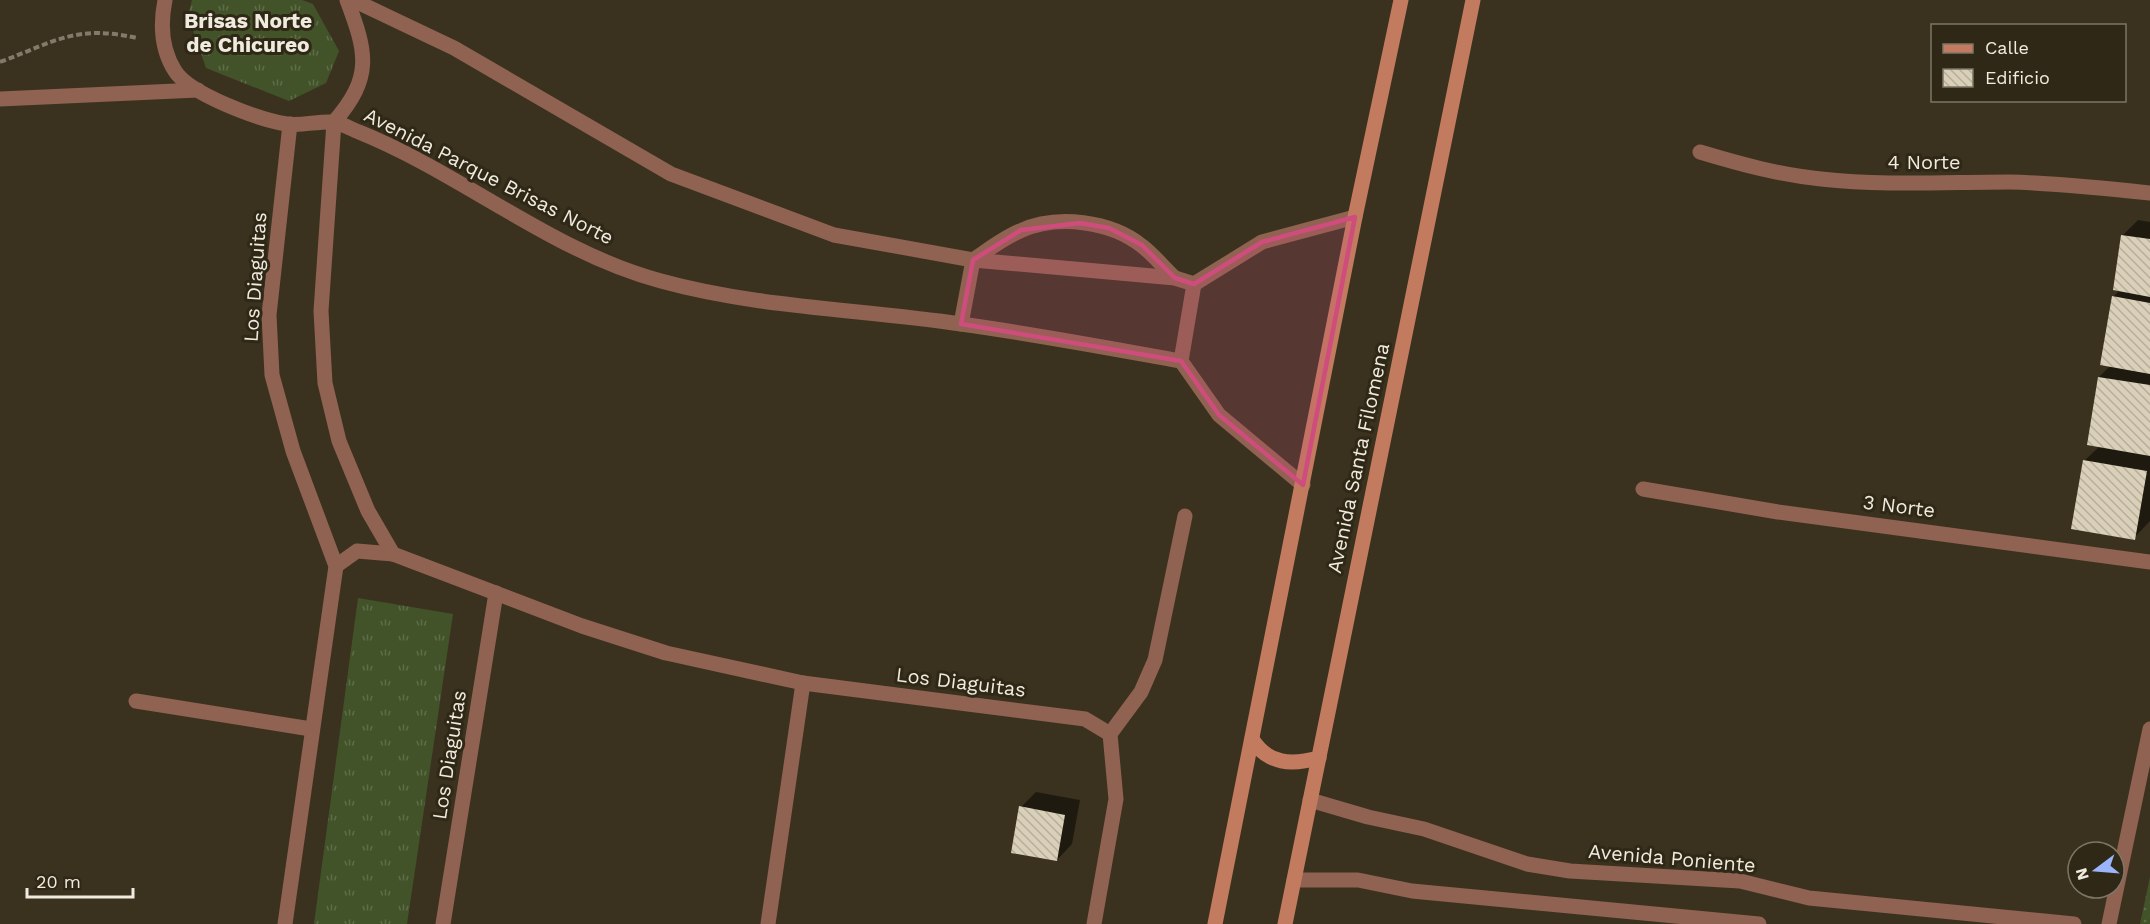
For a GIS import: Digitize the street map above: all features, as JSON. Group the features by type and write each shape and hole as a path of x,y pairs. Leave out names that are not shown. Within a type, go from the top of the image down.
{"street":[{"path":"165,0 160,24 165,50 176,74 198,90"},
{"path":"346,0 360,34 364,72 351,102 334,122 321,311 325,383 339,441 368,511 393,554"},
{"path":"354,0 454,48 671,174 834,235 973,260 1175,278 1194,284"},
{"path":"1215,924 1355,217 1401,0"},
{"name":"Avenida Santa Filomena","path":"1285,924 1473,0"},
{"name":"Avenida Parque Brisas Norte","path":"0,99 198,90 229,106 262,118 290,124 334,122 422,163 498,208 589,254 659,281 736,297 961,324 1181,361"},
{"name":"Los Diaguitas","path":"285,924 336,566 293,451 272,375 269,315 290,124"},
{"name":"4 Norte","path":"1701,152 1779,172 1819,179 1875,184 2010,182 2089,186 2150,193"},
{"path":"1303,485 1219,415 1181,361 1194,284 1262,242 1355,217"},
{"path":"961,324 973,260 1021,230 1051,224 1080,223 1109,228 1142,245 1175,278"},
{"name":"3 Norte","path":"1643,489 1778,512 2150,562"},
{"path":"1095,924 1116,799 1110,734 1141,692 1155,660 1185,516"},
{"name":"Los Diaguitas","path":"336,566 357,551 393,554 666,653 803,683 1085,718 1110,734"},
{"name":"Los Diaguitas","path":"443,924 496,593"},
{"path":"768,924 803,683"},
{"path":"136,701 311,729"},
{"path":"2109,924 2150,729"},
{"path":"1252,739 1258,749 1280,762 1296,763 1319,758"},
{"name":"Avenida Poniente","path":"1310,800 1368,817 1424,829 1527,864 1570,871 1740,881 1809,898 2074,924"},
{"path":"1294,880 1358,880 1412,891 1759,924"}],"path":[{"path":"0,62 43,43 86,32 114,33 140,39 165,50"}],"highlighted area":[{"path":"1355,217 1303,485 1219,415 1181,361 961,324 973,260 1021,230 1080,223 1109,228 1142,245 1175,278 1194,284 1262,242"}],"green space":[{"path":"192,0 302,0 313,4 339,51 326,83 289,101 206,68 188,16"},
{"path":"358,598 453,614 407,924 314,924"},
{"path":"2150,877 2150,924 2140,924"}],"building":[{"path":"2121,235 2150,239 2150,297 2113,290"},
{"path":"2112,296 2150,303 2150,374 2100,365"},
{"path":"2098,377 2150,385 2150,456 2087,445"},
{"path":"2083,460 2147,471 2135,540 2071,529"},
{"path":"1019,806 1065,815 1057,861 1011,853"}],"district":[{"name":"Brisas Norte de Chicureo","path":"248,32"}]}
